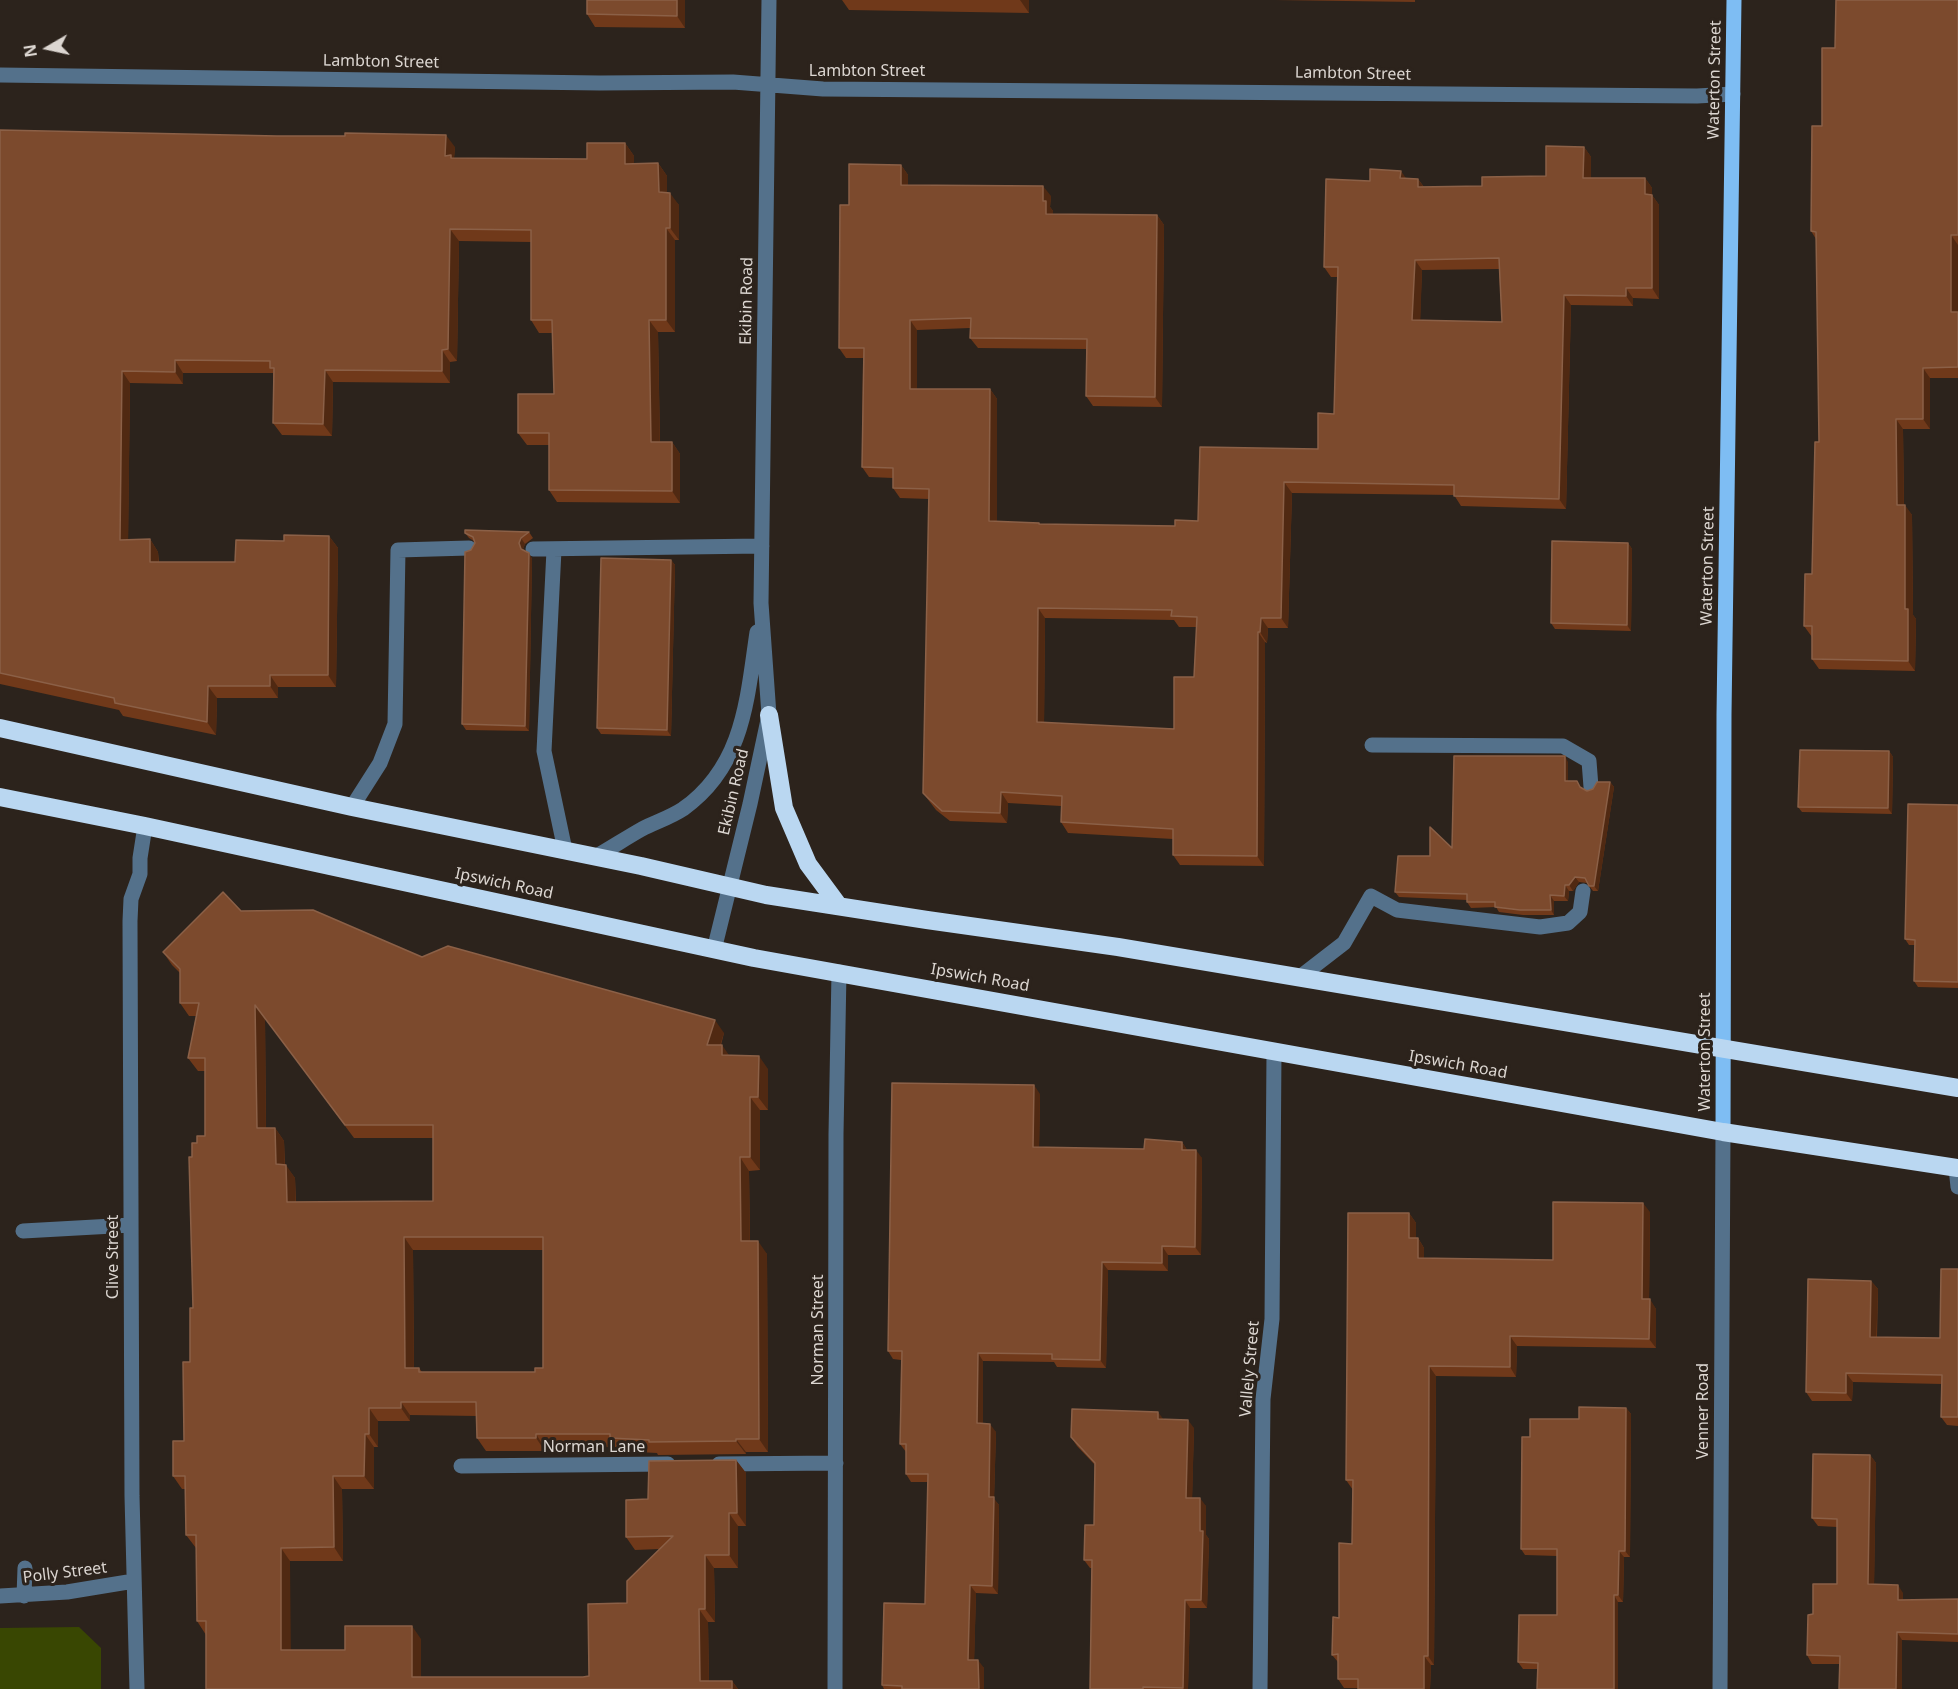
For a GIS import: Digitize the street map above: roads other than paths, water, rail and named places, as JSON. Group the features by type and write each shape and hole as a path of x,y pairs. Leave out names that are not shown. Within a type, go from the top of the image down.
{"highway":[{"path":"769,716 784,808 808,864 839,906"},
{"path":"0,729 730,887 839,906 1118,947 1958,1088"},
{"name":"Ipswich Road","path":"0,797 146,826 714,950 1723,1132 1957,1168"}],"main road":[{"name":"Waterton Street","path":"1723,1132 1725,714 1734,0"}],"street":[{"name":"Ekibin Road","path":"714,950 769,716 761,603 769,0"},
{"name":"Lambton Street","path":"0,75 600,83 733,82 823,89 1697,96 1733,94"},
{"path":"533,549 762,546"},
{"path":"352,807 380,763 395,724 398,550 469,548"},
{"path":"554,550 544,751 565,850"},
{"name":"Ekibin Road","path":"595,857 684,808 708,787 721,771 732,752 743,720 761,603"},
{"path":"1372,746 1563,746 1589,761 1591,787"},
{"name":"Clive Street","path":"137,1689 132,1496 130,921 131,899 140,874 140,858 146,826"},
{"path":"1300,977 1344,943 1371,896 1397,910 1540,927 1568,923 1580,912 1583,891"},
{"name":"Norman Street","path":"835,1689 836,1134 839,972"},
{"name":"Vallely Street","path":"1260,1689 1263,1399 1272,1319 1274,1052"},
{"name":"Venner Road","path":"1720,1689 1723,1132"},
{"path":"1957,1168 1958,1187"},
{"path":"23,1231 131,1226"},
{"path":"705,1464 836,1463"},
{"name":"Norman Lane","path":"461,1466 682,1464"},
{"path":"24,1596 25,1568"},
{"name":"Polly Street","path":"0,1596 98,1589 134,1581"}]}
